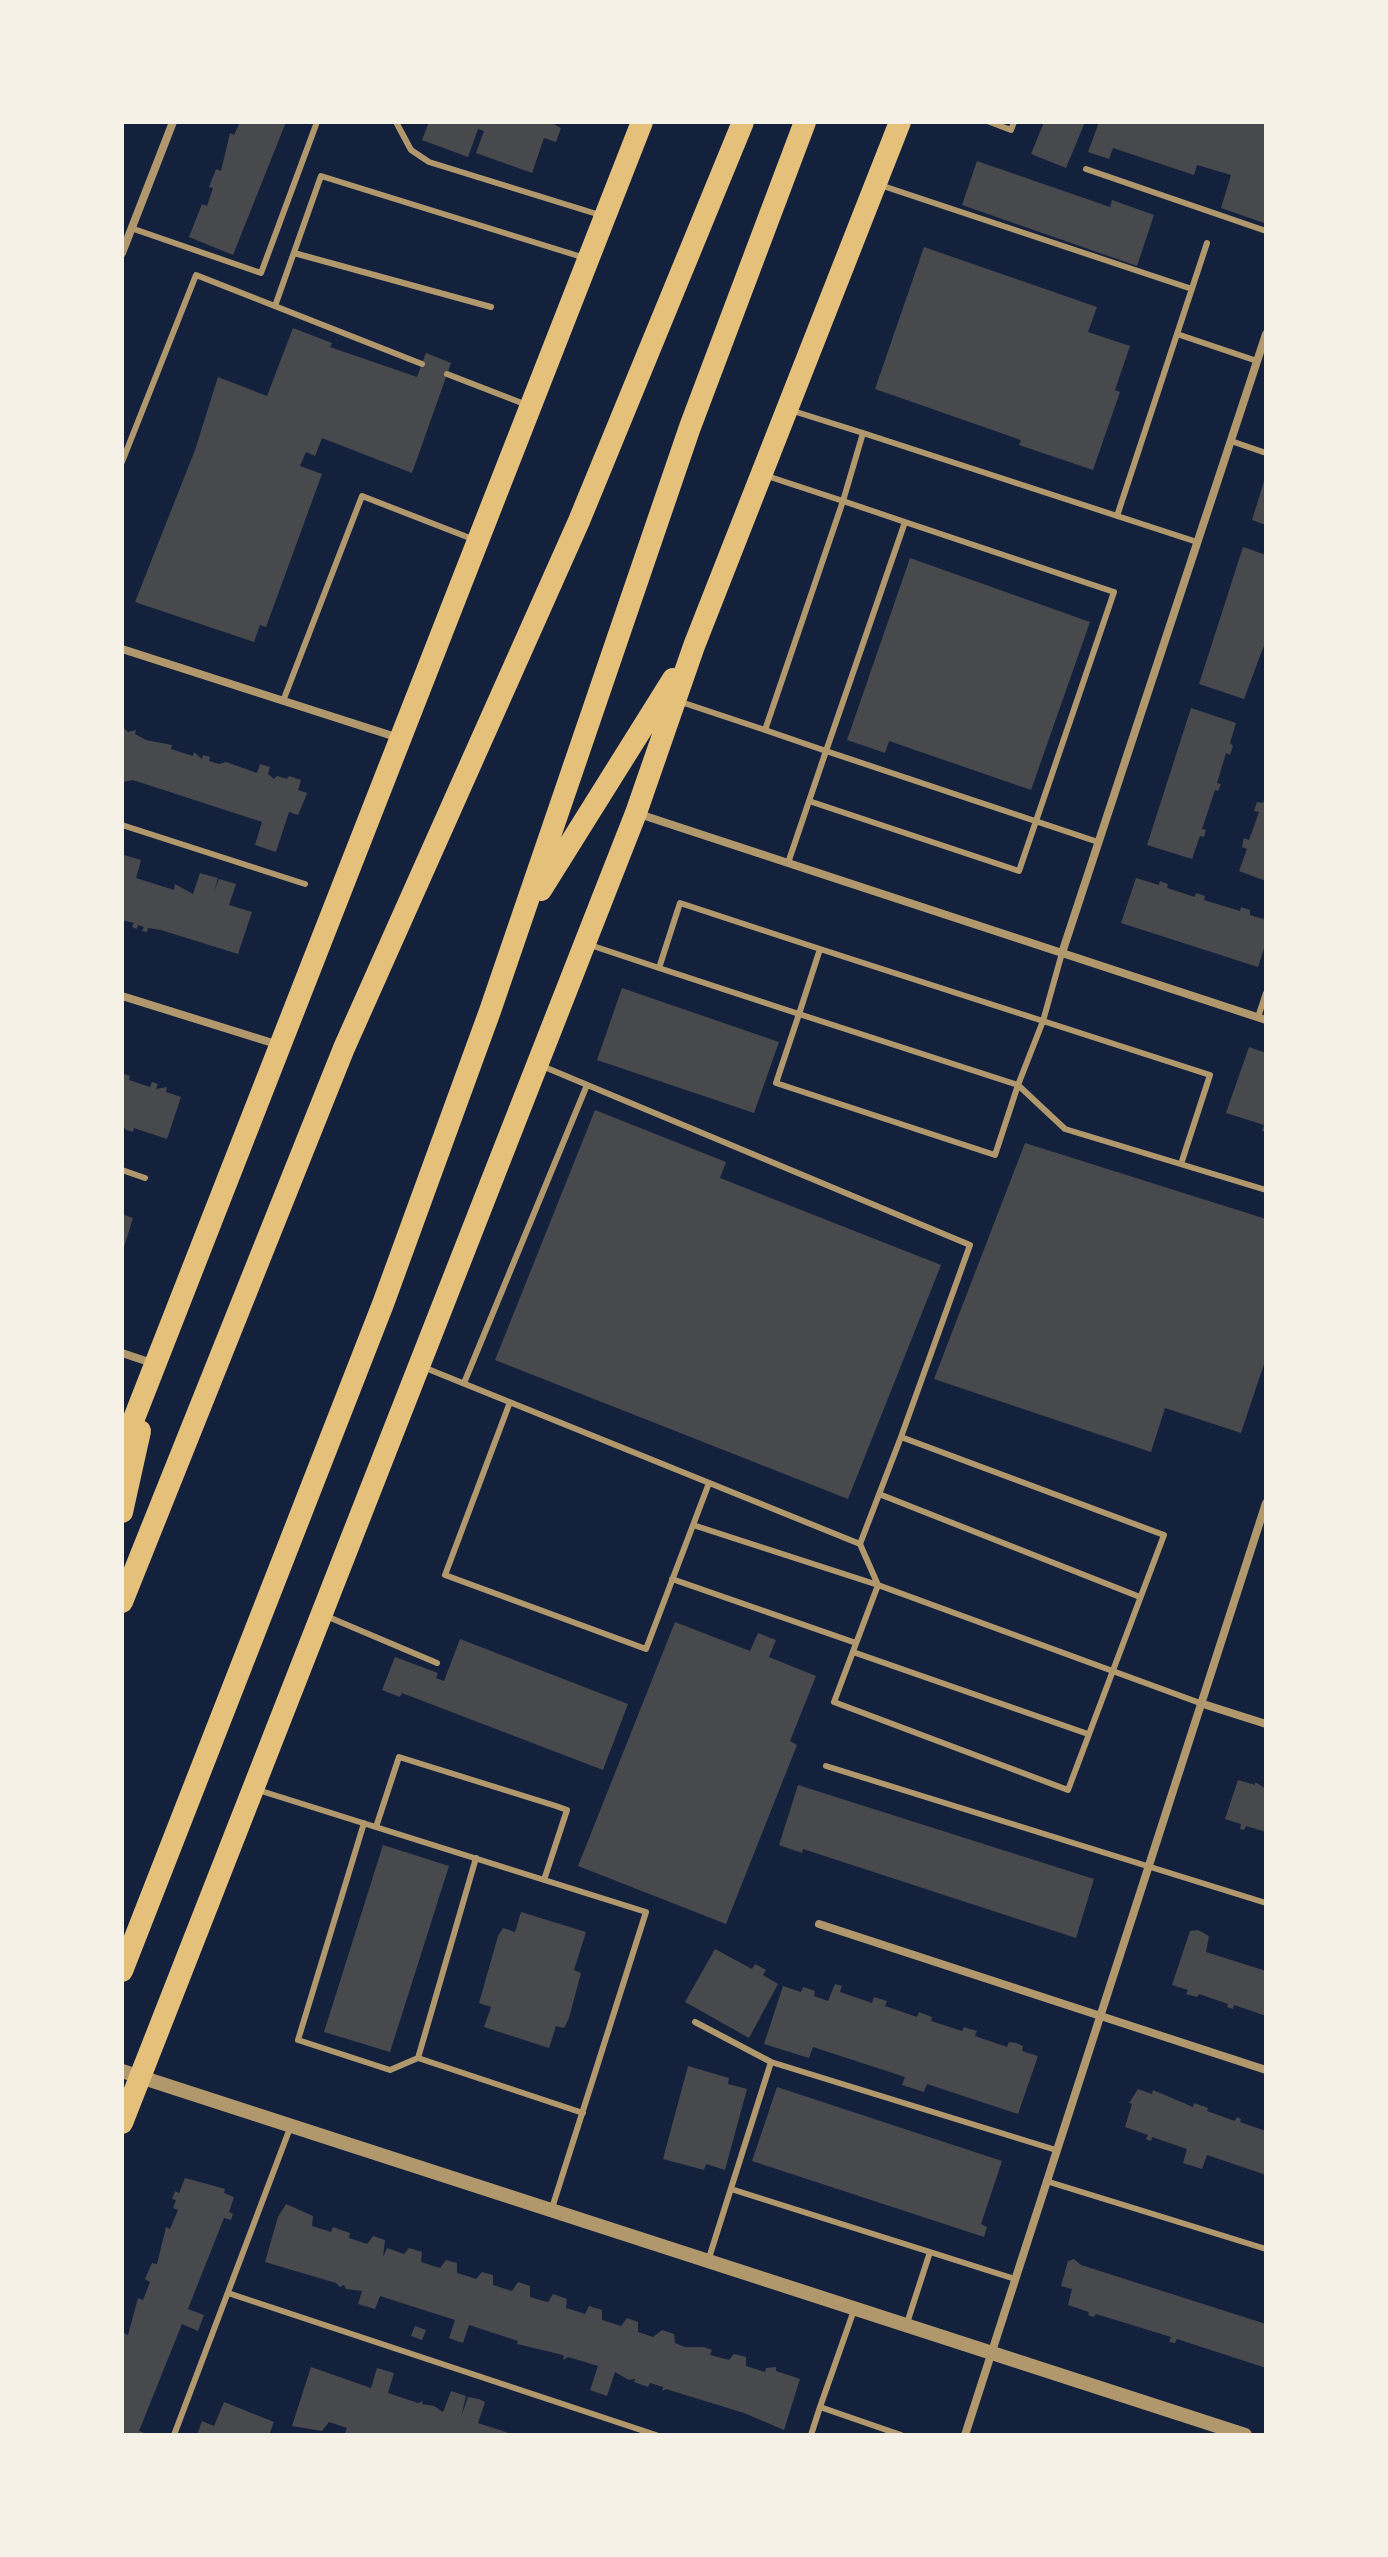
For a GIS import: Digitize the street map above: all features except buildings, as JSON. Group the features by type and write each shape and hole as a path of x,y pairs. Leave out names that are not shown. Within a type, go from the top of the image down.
{"highway":[{"path":"122,1449 642,122"},
{"path":"122,1602 344,1048 579,521 743,122"},
{"path":"122,1971 383,1304 521,922 690,427 805,122"},
{"path":"122,2123 131,2074 255,1789 636,813 694,646 900,122"},
{"path":"521,922 694,646"},
{"path":"122,1512 155,1364"}],"street":[{"path":"122,253 173,122"},
{"path":"1062,953 1266,334"},
{"path":"122,649 400,739"},
{"path":"636,813 1262,1018"},
{"path":"122,996 280,1046"},
{"path":"122,1353 155,1364"},
{"path":"965,2435 1098,2015 1266,1503"},
{"path":"1200,1703 1266,1724"},
{"path":"819,1924 1266,2070"},
{"path":"131,2074 1245,2435"}],"lane":[{"path":"131,228 261,273 317,122"},
{"path":"396,122 411,150 429,162 605,216"},
{"path":"990,122 1011,130 1014,122"},
{"path":"1086,169 1266,231"},
{"path":"275,306 321,176 588,260"},
{"path":"875,184 1192,289"},
{"path":"1117,516 1207,243"},
{"path":"294,253 491,307"},
{"path":"122,462 196,275 422,364"},
{"path":"1177,334 1257,361"},
{"path":"447,374 530,407"},
{"path":"786,409 1197,542"},
{"path":"765,730 863,433"},
{"path":"1231,441 1266,453"},
{"path":"761,473 1114,592 1019,871 809,801"},
{"path":"283,701 362,496 478,541"},
{"path":"788,863 905,522"},
{"path":"675,700 1098,842"},
{"path":"122,825 305,884"},
{"path":"659,968 680,903 1210,1075 1181,1164"},
{"path":"585,943 1018,1085 1065,1129 1266,1190"},
{"path":"820,949 776,1083 995,1155 1043,1021 1062,953"},
{"path":"1262,1018 1266,993"},
{"path":"537,1064 970,1245 860,1544"},
{"path":"464,1383 587,1085"},
{"path":"122,1170 145,1178"},
{"path":"420,1365 860,1544 878,1585 834,1702 1068,1790 1164,1535 901,1437"},
{"path":"510,1402 445,1575 646,1649 709,1483"},
{"path":"879,1494 1140,1597"},
{"path":"693,1525 878,1585 1200,1703"},
{"path":"672,1579 856,1643"},
{"path":"323,1614 437,1663"},
{"path":"853,1652 1088,1734"},
{"path":"376,1827 399,1757 542,1802 567,1810 544,1880"},
{"path":"826,1766 1266,1903"},
{"path":"255,1789 646,1912 551,2210"},
{"path":"364,1823 298,2040 390,2070 418,2058 583,2113"},
{"path":"418,2058 476,1858"},
{"path":"695,2022 771,2062 1056,2150"},
{"path":"708,2261 771,2062"},
{"path":"174,2435 291,2126"},
{"path":"1046,2181 1266,2249"},
{"path":"731,2189 1015,2279"},
{"path":"907,2325 930,2252"},
{"path":"228,2293 656,2435"},
{"path":"811,2435 855,2309"},
{"path":"820,2407 887,2433 901,2435"}]}
